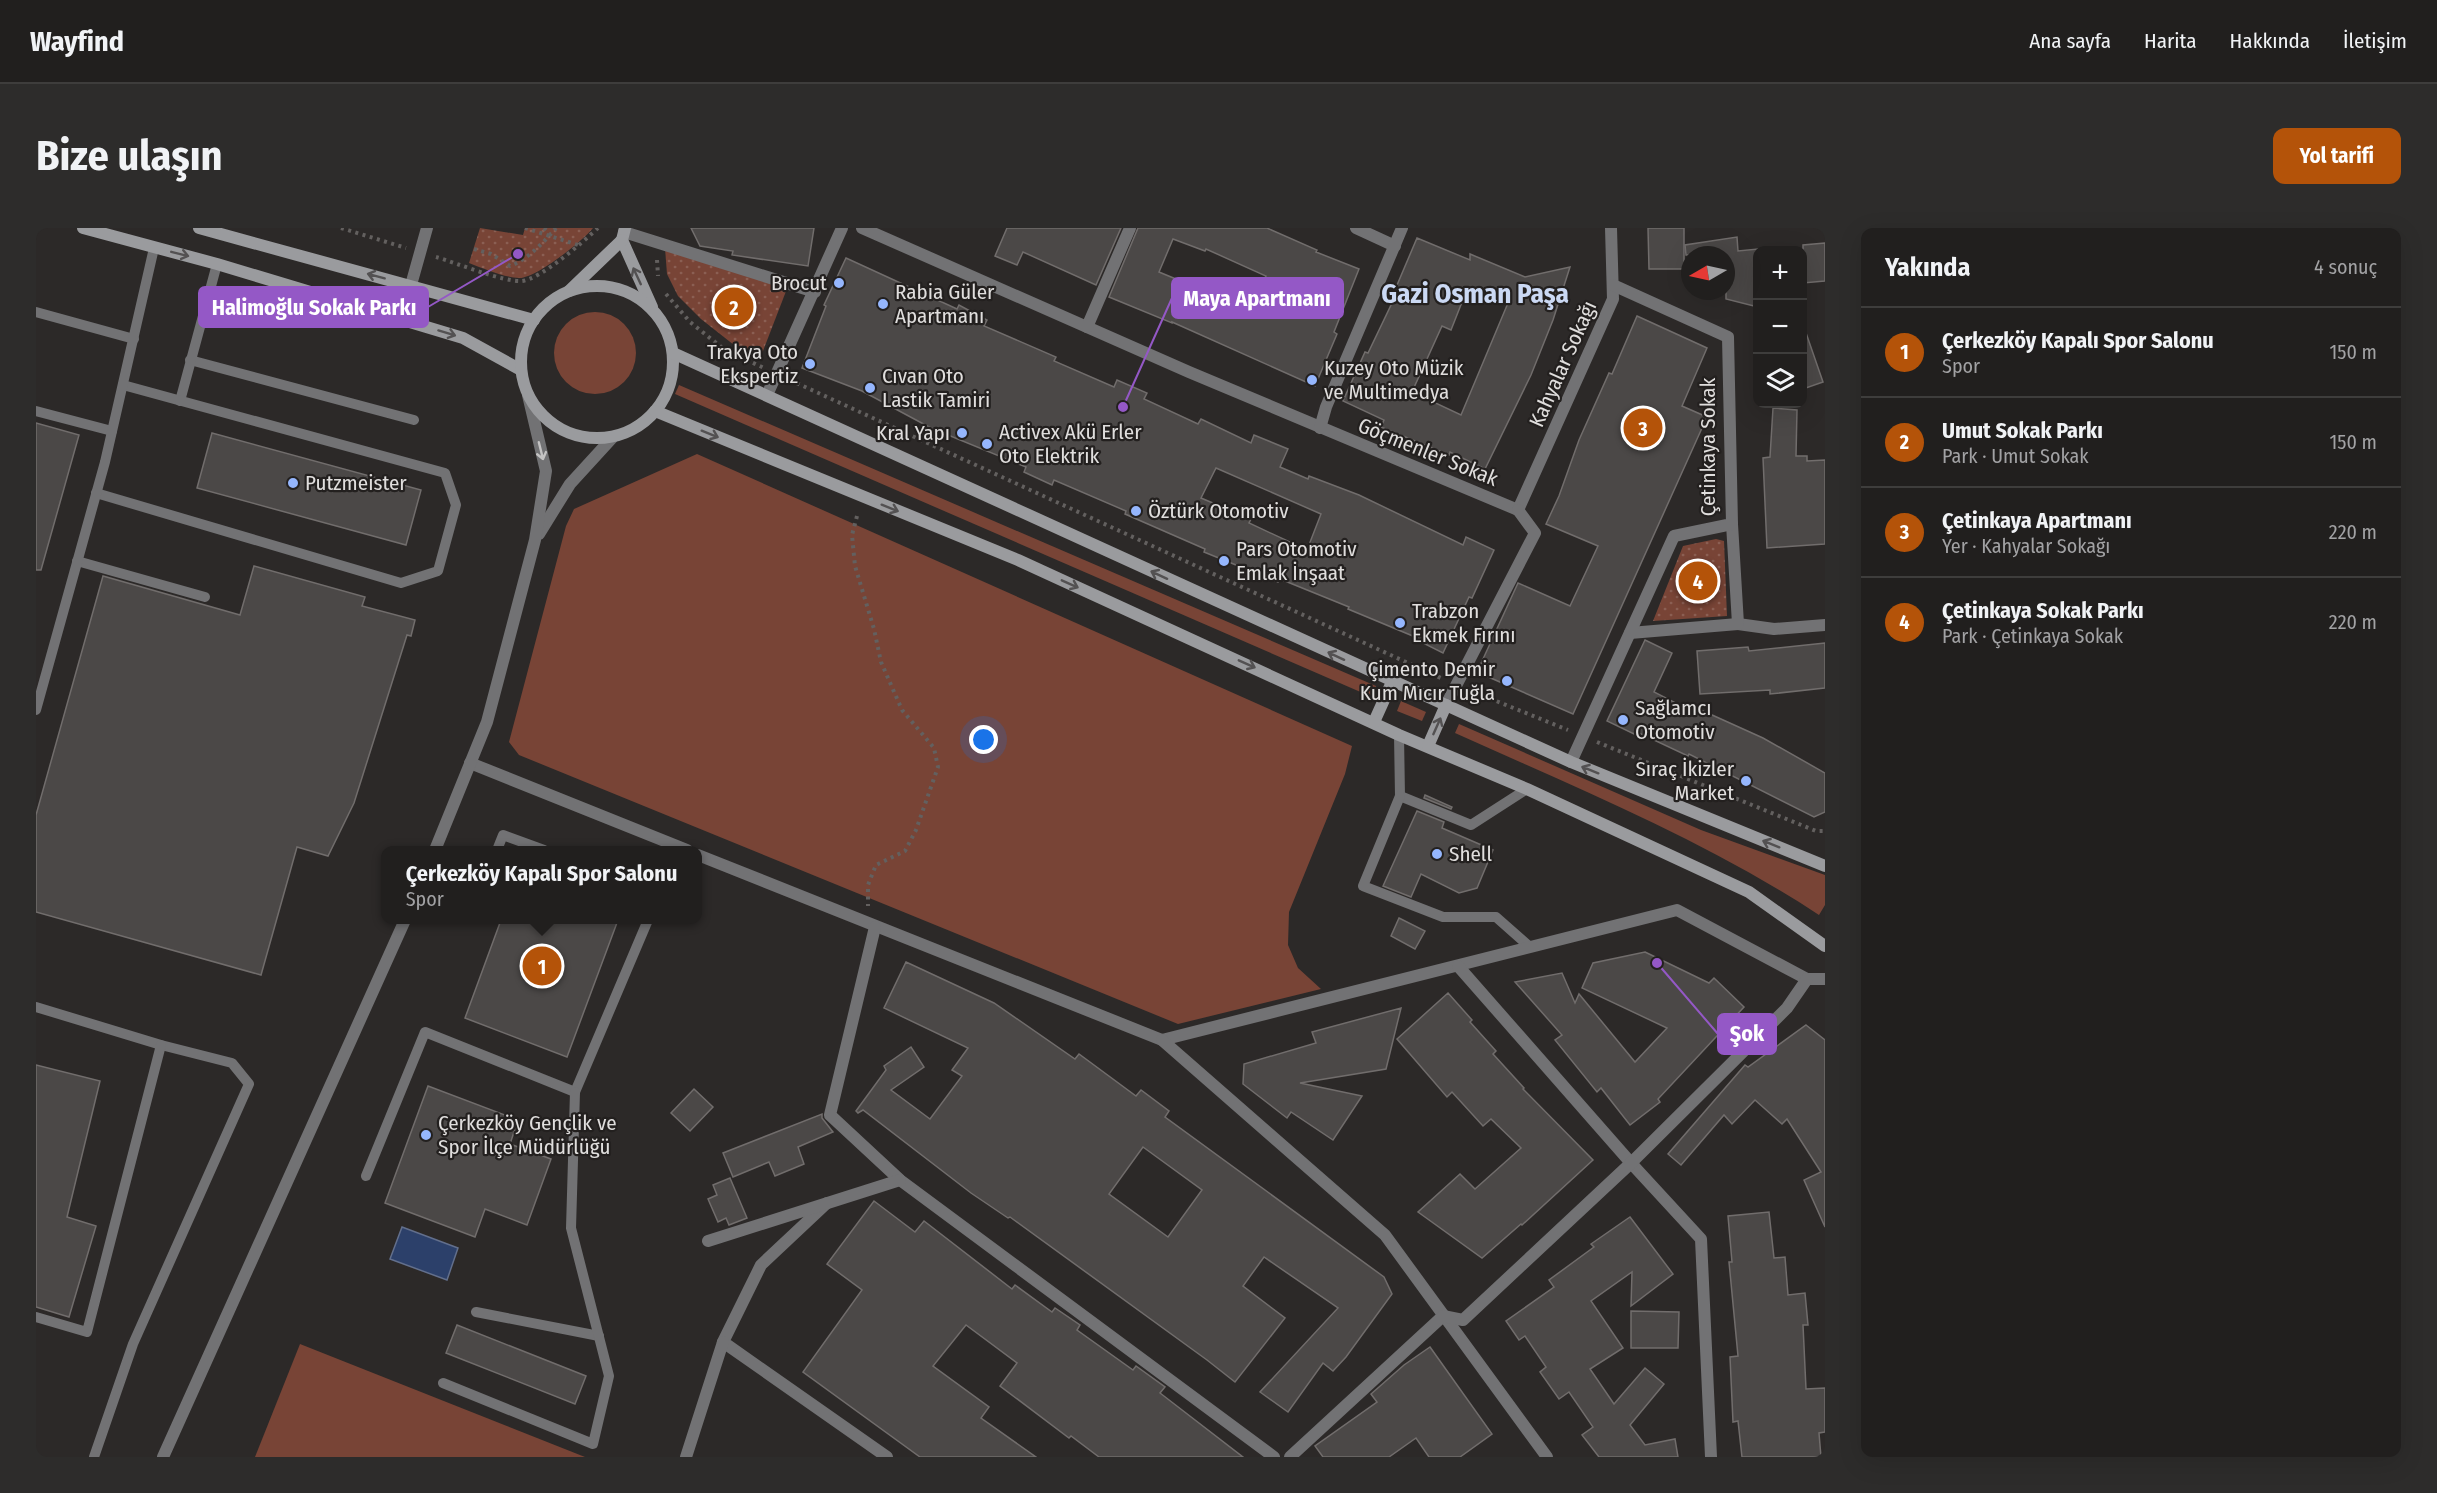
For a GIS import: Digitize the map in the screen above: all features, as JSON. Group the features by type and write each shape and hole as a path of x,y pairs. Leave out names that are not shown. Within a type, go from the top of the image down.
{"main road":[{"path":"82,228 217,264 463,338 522,370"},
{"path":"199,228 534,320"},
{"path":"623,233 654,311 666,330 672,353 672,376 666,394 656,411 636,428 613,437 587,438 563,430 543,416 528,394 522,370 523,344 534,320 549,303 569,291 623,233"},
{"path":"569,291 592,286 615,288 636,297 654,311"},
{"path":"672,353 1570,762 1825,866"},
{"path":"656,411 1018,560 1399,735 1527,789 1749,892 1825,946"},
{"path":"1374,722 1392,682"},
{"path":"1428,746 1446,705"}],"street":[{"path":"411,285 427,228"},
{"path":"767,395 842,228"},
{"name":"Göçmenler Sokak","path":"862,228 1320,428 1518,510"},
{"path":"1087,327 1130,228"},
{"path":"1356,228 1395,246"},
{"path":"1320,428 1326,407 1402,228"},
{"name":"Kahyalar Sokağı","path":"1518,510 1613,299 1611,228"},
{"path":"623,233 656,240 815,292"},
{"name":"Çetinkaya Sokak","path":"1570,762 1674,536 1732,524 1728,337 1613,285"},
{"path":"437,846 490,711 529,570 546,471 528,394"},
{"path":"535,540 570,484 613,437"},
{"path":"1446,705 1535,533 1518,510"},
{"path":"1732,524 1738,624"},
{"path":"1630,633 1738,624 1774,629 1825,626"},
{"path":"470,763 673,846"},
{"path":"702,857 871,926 1162,1040 1385,1235 1547,1457"},
{"path":"1162,1040 1677,910 1807,979 1825,978"},
{"path":"163,1457 403,924"},
{"path":"871,926 830,1115 900,1180 1274,1457"},
{"path":"1458,966 1701,1239 1711,1457"},
{"path":"1443,1316 1464,1320 1631,1163 1787,1008 1807,979"},
{"path":"708,1241 900,1180"},
{"path":"686,1457 723,1342 761,1265 827,1203"},
{"path":"1290,1457 1443,1316"},
{"path":"723,1342 887,1457"}],"lane":[{"path":"36,710 112,431 154,248"},
{"path":"180,401 217,264"},
{"path":"36,312 134,339"},
{"path":"190,360 414,420"},
{"path":"96,493 401,583 438,572 456,505 445,473 123,385"},
{"path":"36,411 112,431"},
{"path":"77,561 205,597"},
{"path":"1399,735 1400,796 1363,886 1443,917 1496,917 1530,947"},
{"path":"1400,796 1471,825 1527,789"},
{"path":"499,846 503,835 533,846"},
{"path":"443,1383 593,1444 609,1376 571,1228 575,1092 646,924"},
{"path":"36,1006 161,1045 232,1063 249,1084 133,1344 94,1457"},
{"path":"366,1176 425,1032 575,1092"},
{"path":"36,1317 87,1332 161,1045"},
{"path":"476,1312 599,1336"}],"path":[{"path":"341,228 504,278 523,281 556,264 597,228"},
{"path":"525,228 579,246"},
{"path":"544,228 550,235"},
{"path":"474,249 491,254 510,266 519,263 556,228"},
{"path":"656,240 657,276 667,296 690,322 725,350 1455,684 1816,831 1825,831"},
{"path":"857,516 852,535 855,566 874,629 881,662 902,710 933,748 938,767 916,830 905,851 876,865 868,885 871,926"}],"shaded area":[{"path":"480,228 523,235 525,228 593,228 547,266 526,277 519,278 469,263"},
{"path":"665,248 788,286 761,356 734,345 701,319 678,296 667,274"},
{"path":"595,312 611,315 624,324 633,337 636,353 633,369 624,382 611,391 595,394 579,391 566,382 557,369 554,353 557,337 566,324 579,315"},
{"path":"679,385 1376,686 1372,697 675,394"},
{"path":"697,454 1352,746 1345,774 1289,912 1288,945 1298,968 1321,989 1178,1024 519,755 509,742 566,526 574,509"},
{"path":"1716,539 1724,541 1727,616 1653,621 1683,546"},
{"path":"1401,701 1426,712 1422,721 1397,711"},
{"path":"1459,724 1701,830 1825,875 1825,905 1819,915 1776,888 1686,839 1595,795 1455,733"},
{"path":"300,1344 585,1457 255,1457"}],"water":[{"path":"402,1227 458,1248 447,1280 390,1259"}],"building":[{"path":"691,228 814,228 808,266 732,255 733,251 700,246"},
{"path":"1007,228 1121,228 1096,285 1023,252 1017,265 995,256"},
{"path":"1138,228 1267,228 1317,250 1316,252 1359,269 1334,332 1337,334 1315,386 1172,322 1109,297","holes":["1173,239 1205,251 1206,249 1266,276 1246,317 1186,290 1188,284 1159,272"]},
{"path":"1648,228 1684,228 1681,269 1649,269"},
{"path":"1737,237 1738,251 1753,250 1753,306 1730,300 1735,300 1735,246 1685,245"},
{"path":"1417,238 1470,260 1470,254 1525,277 1570,267 1553,320 1531,375 1485,469 1450,452 1449,455 1381,427 1384,420 1343,401 1365,352 1368,353 1391,305 1389,304","holes":["1468,287 1508,303 1461,415 1412,392 1442,326 1451,330"]},
{"path":"1825,243 1825,281 1807,283 1807,246 1803,245"},
{"path":"846,258 957,309 959,305 987,320 984,326 1056,357 1054,361 1114,387 1117,380 1147,393 1144,399 1198,424 1201,419 1251,443 1254,435 1288,449 1280,467 1308,479 1309,476 1359,495 1463,545 1466,537 1494,550 1443,653 1419,641 1420,639 1348,609 1349,607 1280,579 1278,582 1204,552 1205,549 1125,514 1126,511 1054,480 1052,485 1024,472 1026,467 931,428 862,391 802,368 826,306 824,305","holes":["1216,468 1321,514 1307,550 1249,523 1251,519 1201,498"]},
{"path":"1637,316 1707,348 1682,406 1707,417 1573,714 1477,672 1518,583 1570,606 1598,546 1546,524 1559,496 1579,440 1609,373 1612,374"},
{"path":"1807,336 1823,382 1807,388"},
{"path":"1773,408 1797,410 1796,456 1807,456 1807,461 1825,460 1825,544 1767,548 1763,458 1770,457"},
{"path":"36,423 79,435 41,570 36,570"},
{"path":"212,433 421,490 406,545 197,488"},
{"path":"254,566 365,597 362,606 415,620 411,636 407,635 354,803 328,856 297,847 261,975 36,912 36,815 103,576 240,615"},
{"path":"1645,640 1672,653 1654,692 1701,716 1701,710 1763,738 1825,773 1825,812 1814,817 1689,754 1688,756 1635,731 1634,734 1607,721"},
{"path":"1825,643 1825,688 1770,694 1770,690 1700,694 1697,651 1748,647 1749,651"},
{"path":"1425,795 1452,807 1451,809 1424,798"},
{"path":"1417,811 1444,822 1442,828 1493,850 1477,888 1459,893 1421,874 1411,897 1383,886"},
{"path":"1399,918 1425,931 1415,949 1391,936"},
{"path":"500,924 617,924 567,1057 465,1018"},
{"path":"1645,952 1709,983 1714,978 1744,1007 1658,1099 1660,1102 1630,1125 1601,1088 1597,1092 1555,1040 1562,1035 1515,982 1562,973 1575,1003 1579,994 1635,1062 1667,1028 1582,988 1593,963"},
{"path":"906,962 994,1003 1075,1059 1079,1054 1136,1096 1141,1090 1169,1111 1165,1117 1384,1277 1392,1294 1346,1357 1333,1371 1323,1363 1288,1412 1260,1392 1338,1308 1264,1257 1243,1286 1285,1318 1235,1382 1010,1217 1008,1218 971,1193 863,1110 858,1113 856,1111 886,1070 884,1066 911,1047 924,1067 891,1090 930,1119 962,1076 952,1070 968,1048 884,1008","holes":["1143,1147 1202,1190 1168,1237 1109,1194"]},
{"path":"1448,993 1472,1020 1470,1022 1496,1051 1493,1054 1523,1089 1593,1160 1482,1258 1418,1212 1460,1174 1475,1189 1521,1148 1491,1119 1483,1126 1452,1092 1447,1097 1397,1039"},
{"path":"1401,1008 1386,1069 1300,1083 1362,1096 1333,1140 1291,1112 1287,1118 1243,1084 1244,1064 1316,1043 1312,1032"},
{"path":"1806,1025 1825,1040 1825,1227 1804,1180 1821,1172 1787,1119 1782,1124 1755,1100 1732,1124 1724,1115 1681,1165 1668,1154 1745,1065 1748,1067"},
{"path":"36,1065 100,1081 67,1217 96,1226 69,1317 36,1307"},
{"path":"428,1086 518,1120 510,1144 551,1159 527,1225 485,1209 475,1237 385,1203"},
{"path":"694,1089 713,1107 690,1131 671,1113"},
{"path":"822,1114 822,1118 833,1132 798,1147 804,1164 775,1176 769,1162 733,1177 723,1153"},
{"path":"730,1178 747,1218 729,1225 726,1218 718,1222 708,1199 717,1195 713,1185"},
{"path":"874,1201 915,1232 924,1221 1012,1289 1015,1285 1052,1312 1055,1308 1080,1325 1077,1330 1133,1370 1136,1366 1165,1387 1160,1393 1243,1457 1099,1457 1071,1436 1069,1438 1000,1386 1017,1363 966,1325 933,1366 989,1407 981,1418 1036,1457 920,1457 803,1372 862,1290 827,1264"},
{"path":"1769,1212 1774,1258 1785,1257 1788,1295 1805,1293 1808,1325 1803,1325 1806,1389 1825,1388 1825,1432 1819,1433 1821,1457 1742,1457 1738,1421 1733,1422 1730,1357 1738,1356 1729,1262 1732,1262 1728,1216"},
{"path":"1630,1217 1673,1274 1631,1306 1632,1272 1591,1301 1623,1348 1590,1369 1614,1404 1645,1368 1664,1384 1630,1425 1645,1445 1675,1439 1678,1457 1599,1457 1582,1435 1593,1427 1569,1392 1559,1399 1540,1372 1546,1367 1525,1336 1519,1340 1506,1321 1554,1287 1549,1280 1594,1247 1591,1244"},
{"path":"1631,1311 1679,1312 1678,1348 1631,1348"},
{"path":"457,1325 586,1376 575,1404 446,1353"},
{"path":"1430,1347 1492,1434 1460,1457 1429,1457 1416,1438 1389,1457 1323,1457 1315,1446 1377,1402 1371,1394 1404,1365"}],"place":[{"name":"Halimoğlu Sokak Parkı","path":"518,254"},
{"name":"Brocut","path":"839,283"},
{"name":"Rabia Güler Apartmanı","path":"883,304"},
{"name":"Umut Sokak Parkı","path":"734,307"},
{"name":"Trakya Oto Ekspertiz","path":"810,364"},
{"name":"Kuzey Oto Müzik ve Multimedya","path":"1312,380"},
{"name":"Cıvan Oto Lastik Tamiri","path":"870,388"},
{"name":"Maya Apartmanı","path":"1123,407"},
{"name":"Çetinkaya Apartmanı","path":"1643,428"},
{"name":"Kral Yapı","path":"962,433"},
{"name":"Activex Akü Erler Oto Elektrik","path":"987,444"},
{"name":"Putzmeister","path":"293,483"},
{"name":"Öztürk Otomotiv","path":"1136,511"},
{"name":"Pars Otomotiv Emlak İnşaat","path":"1224,561"},
{"name":"Çetinkaya Sokak Parkı","path":"1698,581"},
{"name":"Trabzon Ekmek Fırını","path":"1400,623"},
{"name":"Çimento Demir Kum Mıcır Tuğla","path":"1507,681"},
{"name":"Sağlamcı Otomotiv","path":"1623,720"},
{"name":"Sıraç İkizler Market","path":"1746,781"},
{"name":"Shell","path":"1437,854"},
{"name":"Şok","path":"1657,963"},
{"name":"Çerkezköy Kapalı Spor Salonu","path":"542,966"},
{"name":"Çerkezköy Gençlik ve Spor İlçe Müdürlüğü","path":"426,1135"}],"district":[{"name":"Gazi Osman Paşa","path":"1475,294"}]}
